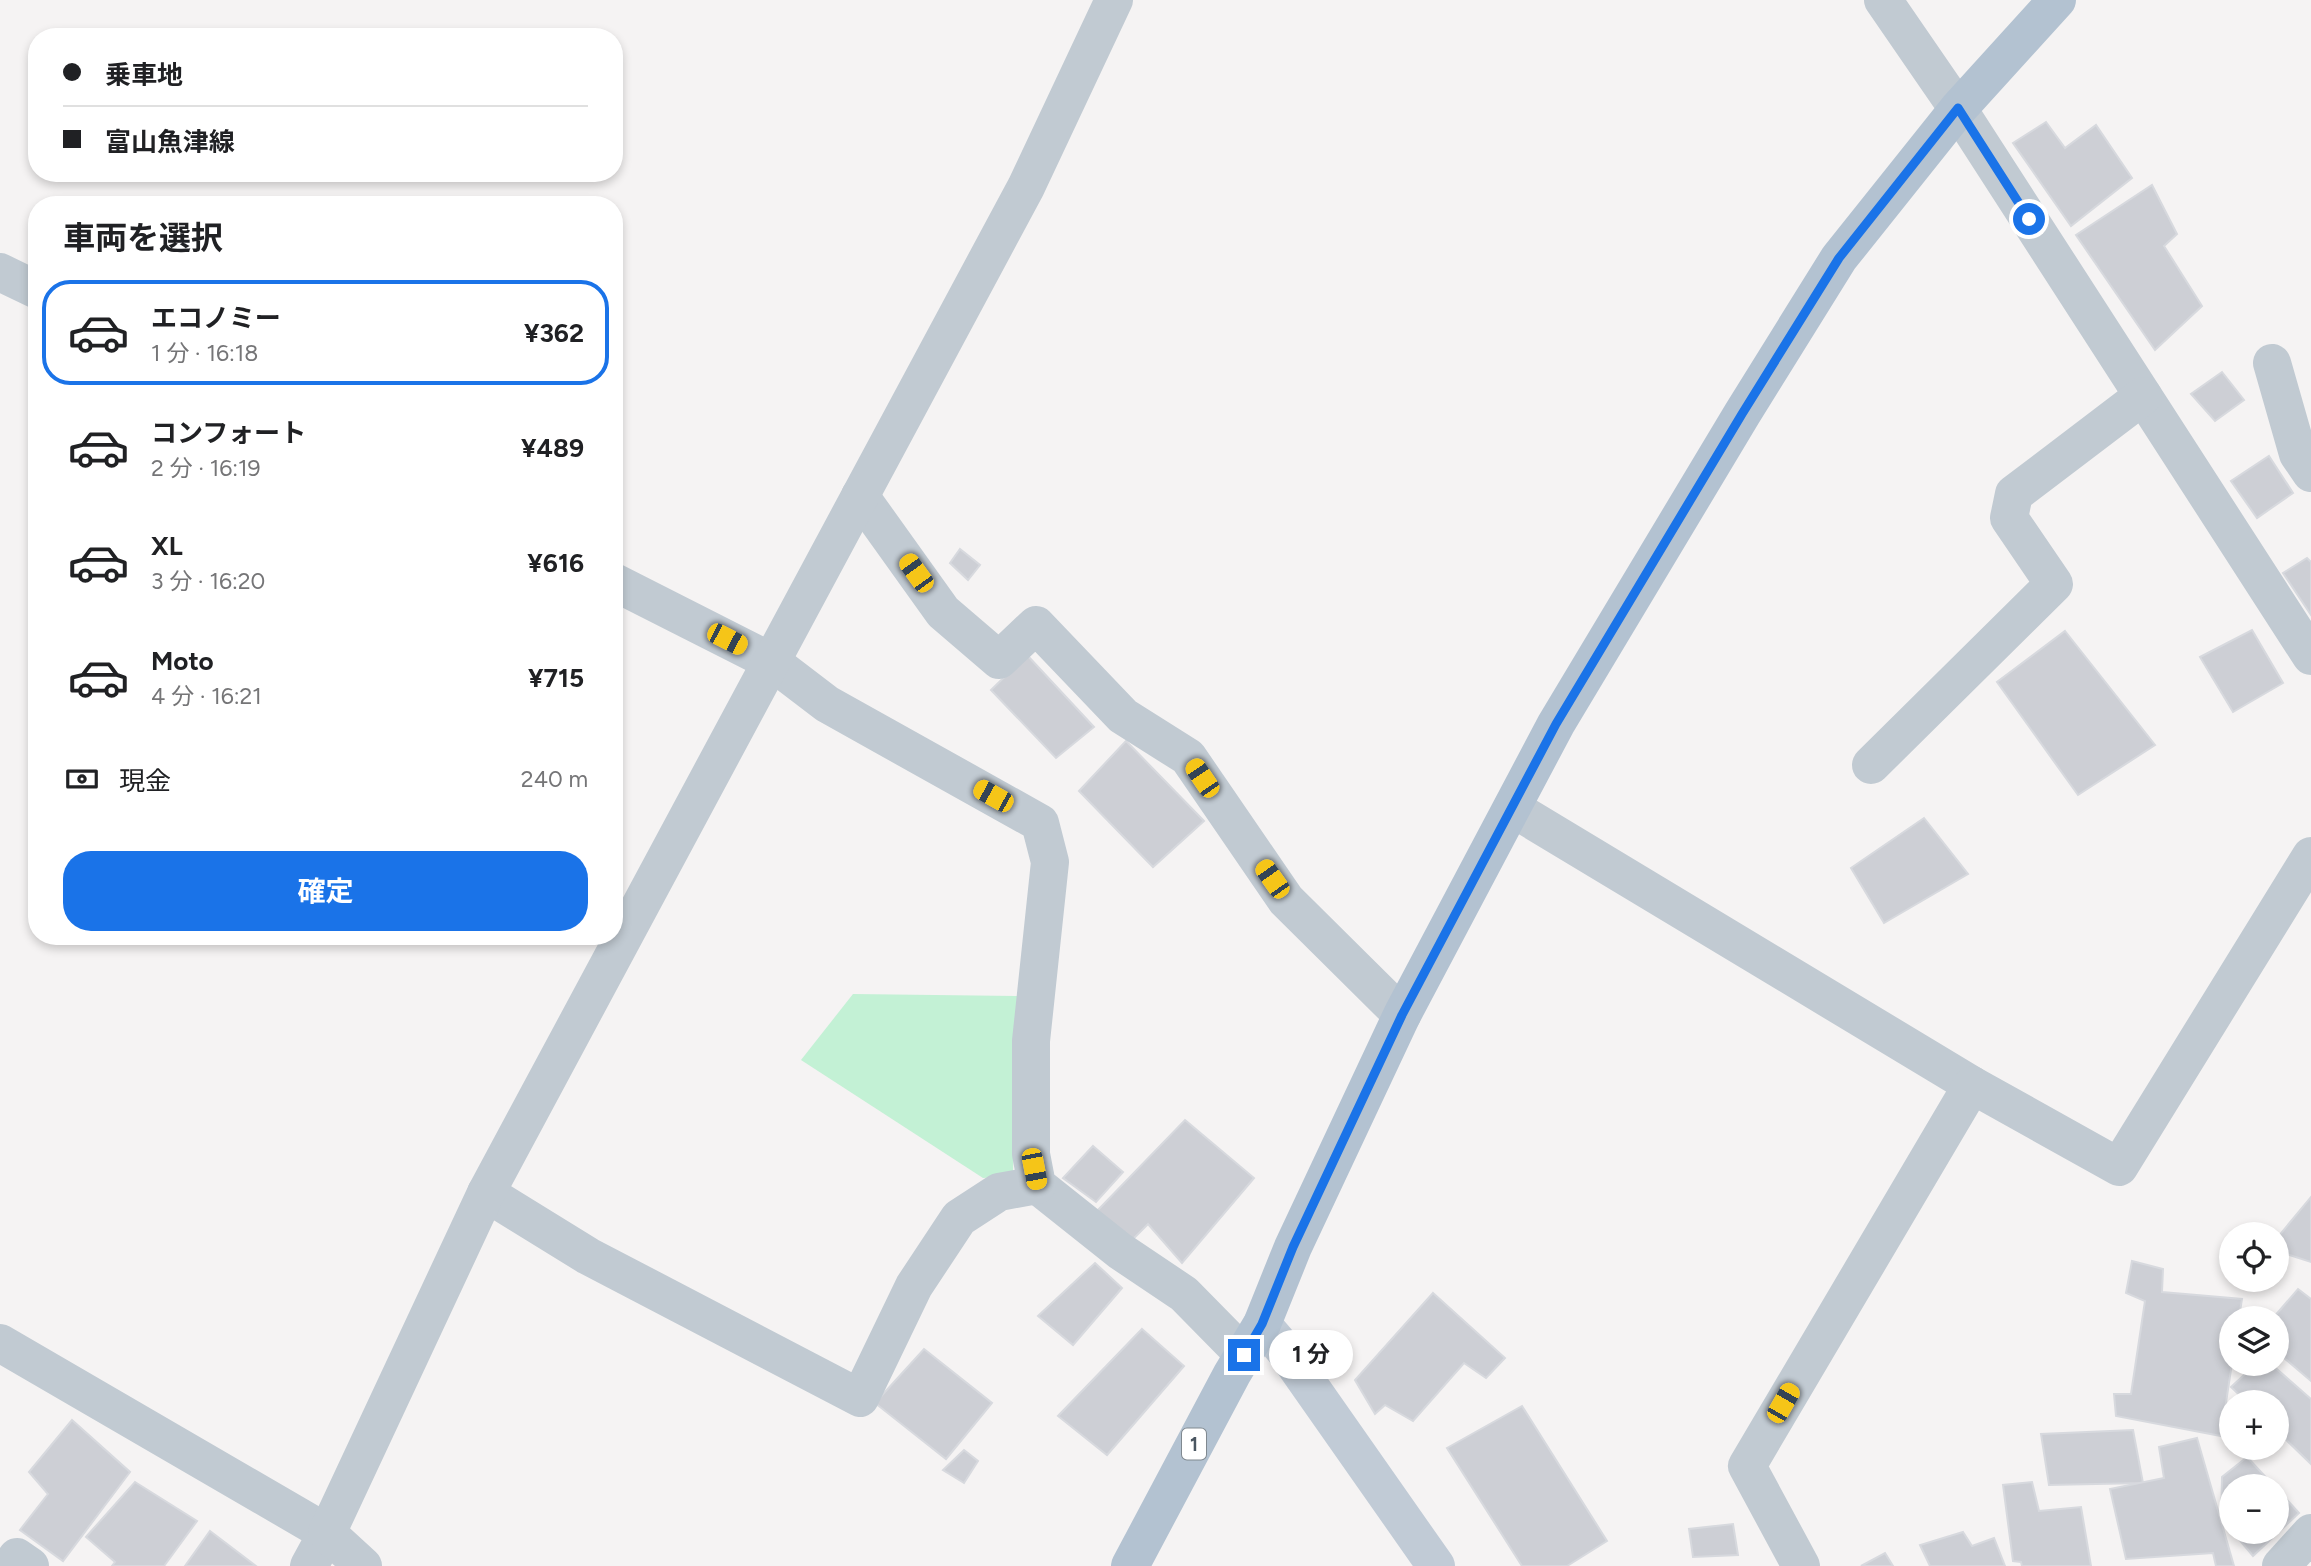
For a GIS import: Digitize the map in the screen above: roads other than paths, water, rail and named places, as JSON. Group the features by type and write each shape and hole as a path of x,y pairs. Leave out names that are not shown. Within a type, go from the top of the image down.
{"main road":[{"name":"1","path":"1130,1566 1253,1340 1293,1247 1402,1015 1570,700 1839,258 1958,108 2057,0"}],"street":[{"path":"623,939 1026,187 1114,0"},
{"path":"1884,0 1958,108 2311,656"},
{"path":"0,272 28,286"},
{"path":"2272,363 2298,454 2311,473"},
{"path":"1871,765 2054,584 2009,518 2014,494 2143,396"},
{"path":"860,496 943,612 999,660 1036,625 1123,716 1188,757 1286,900 1402,1015"},
{"path":"623,587 772,662 827,704 1040,823 1050,862 1031,1041 1031,1153 1037,1185 1120,1251 1184,1294 1253,1340 1286,1352 1436,1566"},
{"path":"1512,808 1972,1085 2119,1167 2311,856"},
{"path":"309,1566 327,1533 486,1193 620,945"},
{"path":"1801,1566 1747,1466 1972,1085"},
{"path":"486,1193 588,1256 860,1398 914,1286 959,1217 999,1192 1037,1185"},
{"path":"0,1343 327,1533 363,1566"},
{"path":"2281,1566 2311,1533"}]}
